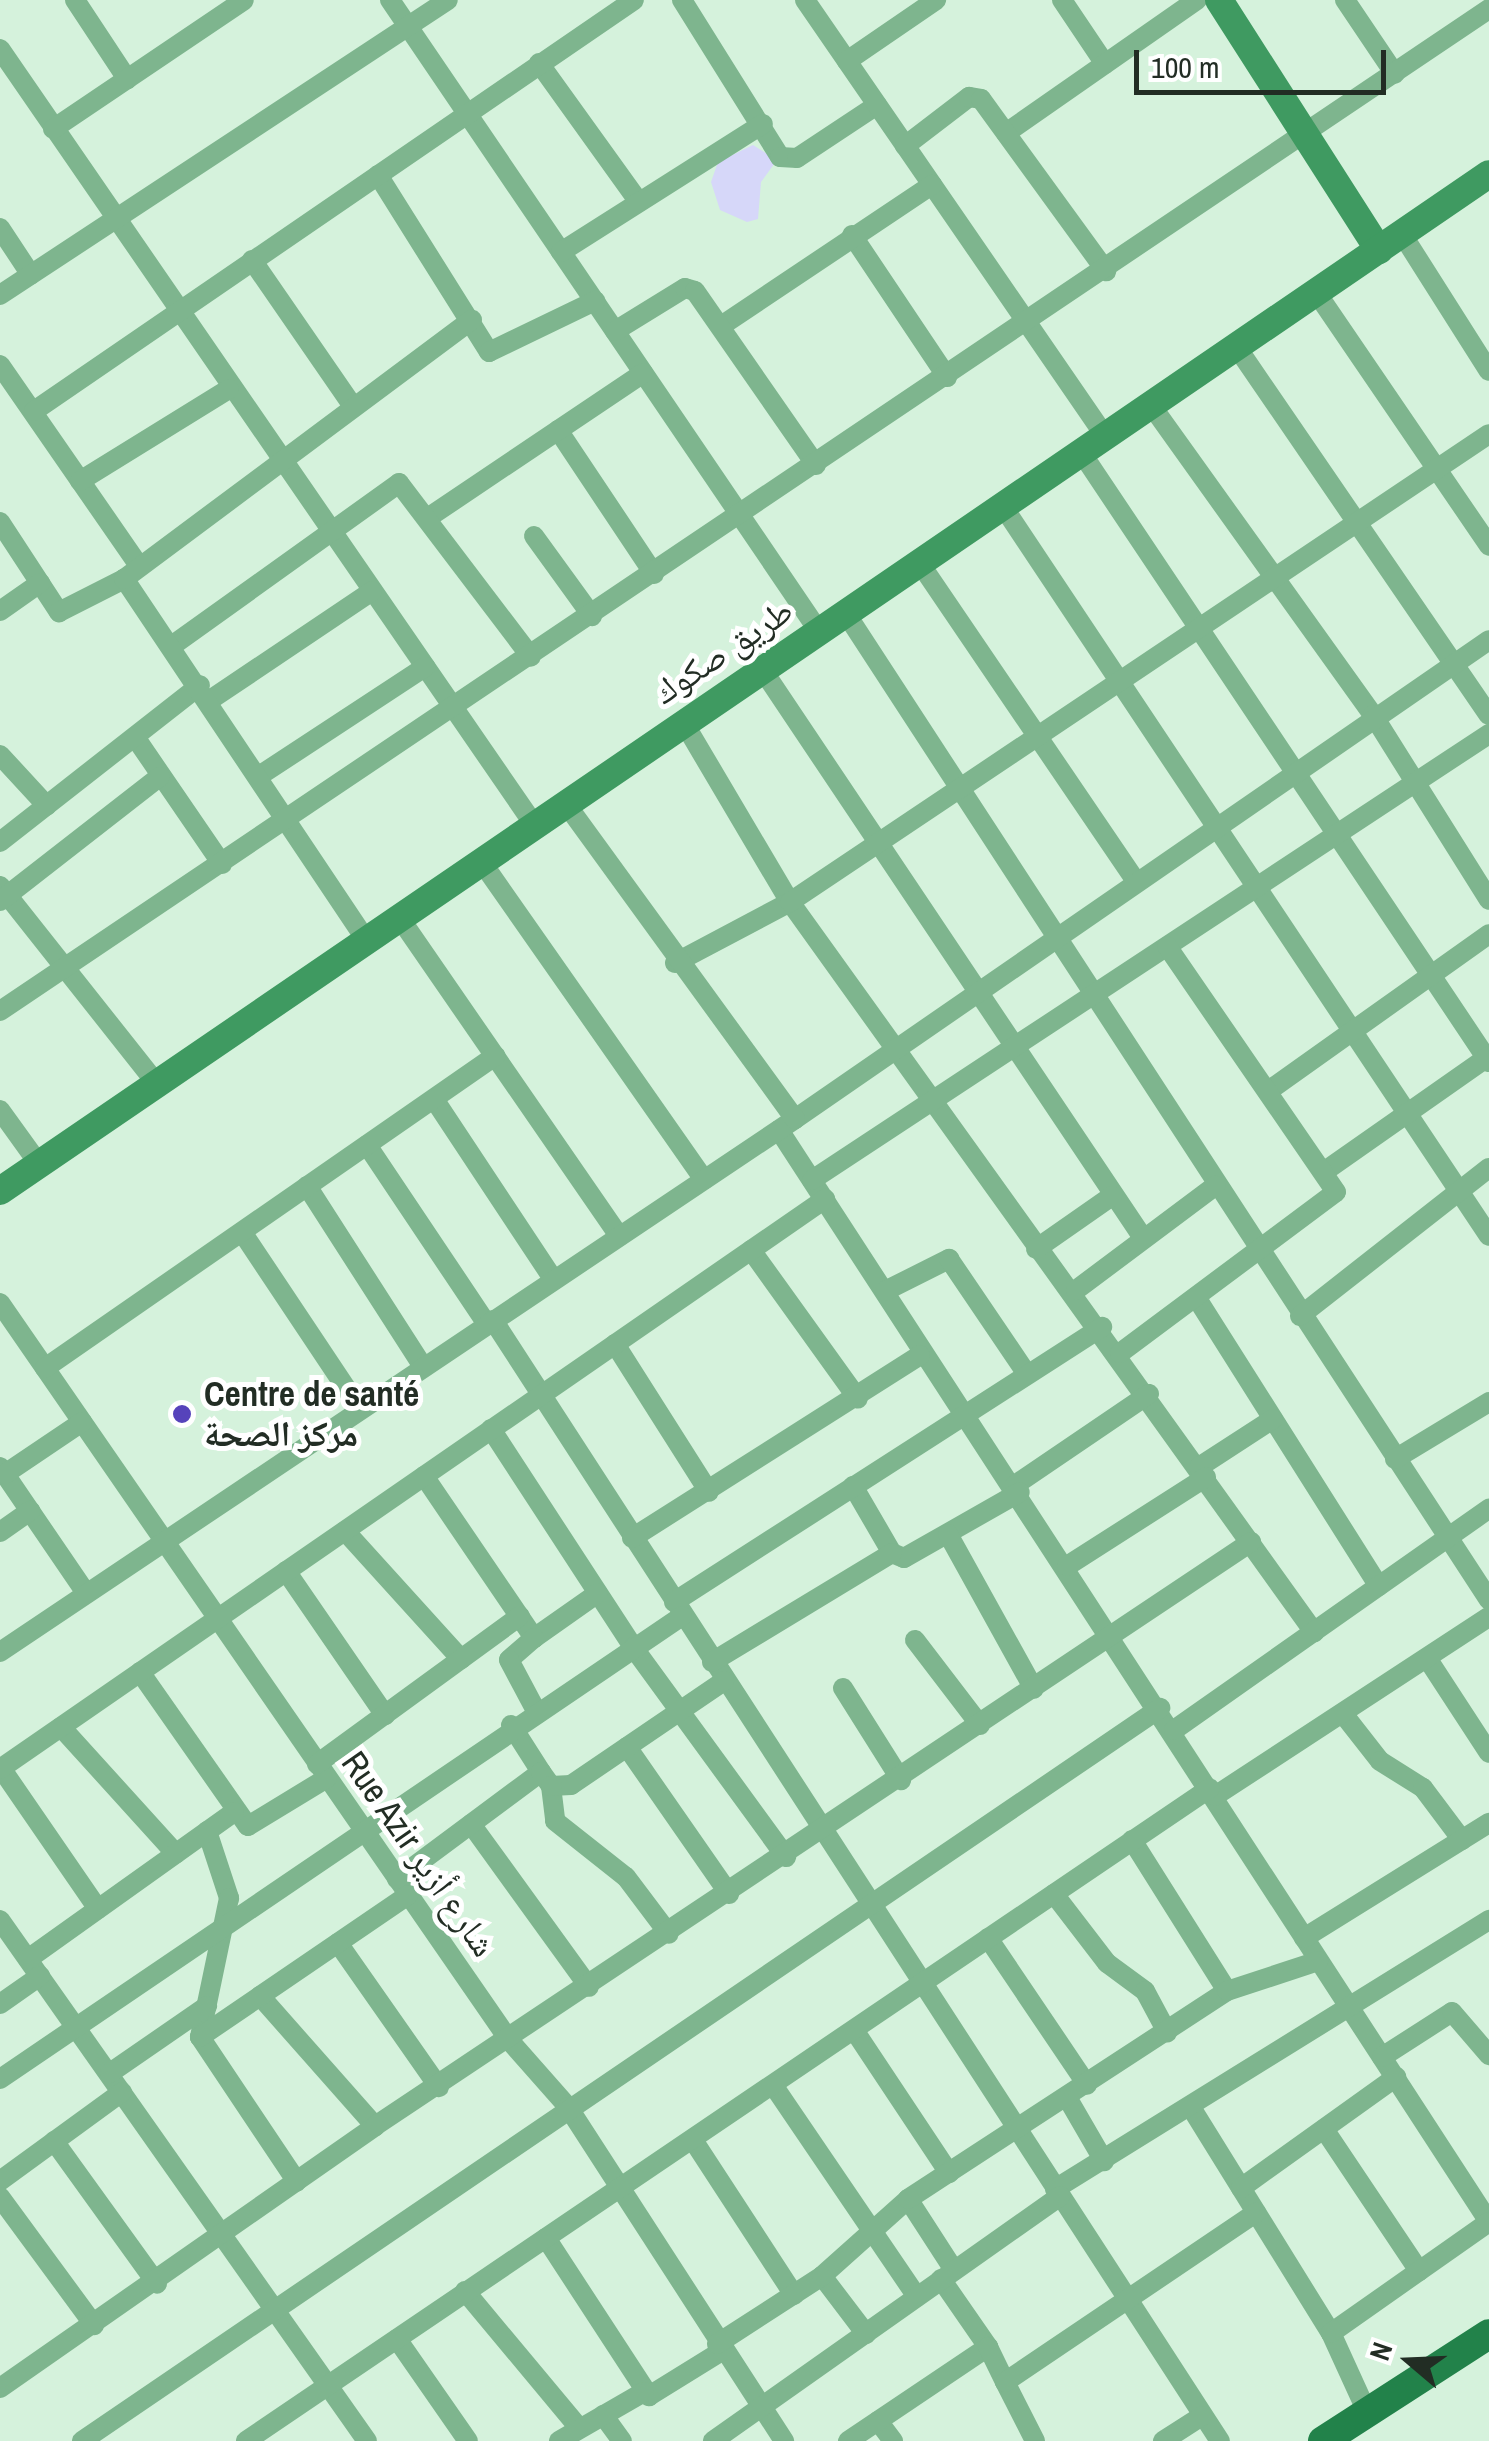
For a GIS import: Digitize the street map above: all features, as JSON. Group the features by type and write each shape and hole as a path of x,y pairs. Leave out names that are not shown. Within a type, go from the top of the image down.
{"main road":[{"path":"1323,2441 1489,2334"}],"street":[{"path":"75,0 127,79"},
{"path":"53,129 244,0"},
{"path":"390,0 818,630"},
{"path":"0,295 448,0"},
{"path":"34,411 634,0"},
{"path":"682,0 763,124 780,157 791,160 877,104"},
{"path":"805,0 1106,436"},
{"path":"1062,0 1105,64"},
{"path":"1006,133 1198,0"},
{"path":"1219,0 1309,133 1489,371"},
{"path":"1346,0 1395,74"},
{"path":"847,61 924,3"},
{"path":"0,1011 1028,324 1489,9"},
{"path":"0,49 277,459 533,823"},
{"path":"540,63 640,202"},
{"path":"905,146 973,96 1006,133 1106,270"},
{"path":"561,252 763,124"},
{"path":"378,176 495,354 595,301"},
{"name":"طريق صكوك","path":"0,1190 533,823 1488,177"},
{"path":"721,326 932,184"},
{"path":"0,228 31,274"},
{"path":"852,235 947,378"},
{"path":"252,260 352,405"},
{"path":"615,331 685,288 721,326 816,466"},
{"path":"1316,292 1489,546"},
{"path":"0,522 40,583 68,615 132,572 277,459 472,320"},
{"path":"1236,346 1360,520 1489,715"},
{"path":"0,365 80,481 173,645 366,940"},
{"path":"429,516 644,373"},
{"path":"80,481 229,389"},
{"path":"0,404 18,392"},
{"path":"1151,404 1373,715 1489,900"},
{"path":"558,430 654,574"},
{"path":"675,963 790,902 875,839 1036,732 1121,681 1275,574 1489,434"},
{"path":"1081,452 1488,1058 1325,1171"},
{"path":"173,645 399,484 429,516 531,657"},
{"path":"1002,505 1121,681 1254,890 1489,1236"},
{"path":"534,536 592,616"},
{"path":"920,562 1136,881"},
{"path":"0,611 40,583"},
{"path":"0,842 135,738 372,590"},
{"path":"845,612 959,786 1052,940 1489,1600"},
{"path":"0,1652 894,1052 1373,715 1489,640"},
{"path":"259,776 425,666"},
{"path":"762,669 1143,1238"},
{"path":"684,722 790,902 894,1052 936,1099 1036,1249 1076,1290 1314,1632"},
{"path":"812,1180 1092,1000 1167,946 1489,734"},
{"path":"135,738 222,864"},
{"path":"0,756 46,806"},
{"path":"156,1083 2,894 159,777"},
{"path":"566,804 786,1124 812,1180 885,1291 958,1416 1017,1489 1160,1708 1318,1962 1489,2222 1331,2333"},
{"path":"481,861 704,1180"},
{"path":"398,917 619,1236"},
{"path":"1271,1089 1489,934"},
{"path":"1120,1353 1332,1200 1325,1171 1167,946"},
{"path":"45,1368 495,1056"},
{"path":"434,1099 554,1280"},
{"path":"0,1110 39,1164"},
{"path":"366,1145 541,1395 868,1906 1220,2441"},
{"path":"1300,1316 1489,1168"},
{"path":"308,1186 423,1367"},
{"path":"1076,1290 1215,1186"},
{"path":"1036,1249 1112,1196"},
{"path":"98,1910 0,1768 825,1199"},
{"path":"242,1232 360,1409"},
{"path":"750,1250 858,1399"},
{"path":"885,1291 949,1259 1027,1374"},
{"path":"1196,1297 1380,1586"},
{"name":"Rue Azir شارع أزير","path":"0,1303 508,2040 568,2108 784,2441"},
{"path":"0,2079 511,1724 632,1647 678,1609 853,1486 1102,1327"},
{"path":"616,1344 709,1492"},
{"path":"632,1538 858,1399 920,1355"},
{"path":"712,1662 892,1552 912,1556 948,1534 1149,1394"},
{"path":"1395,1459 1489,1402"},
{"path":"1067,1566 1273,1419"},
{"path":"82,1422 2,1470 86,1594"},
{"path":"492,1430 632,1647 682,1710 786,1857"},
{"path":"424,1476 534,1638"},
{"path":"853,1486 892,1552"},
{"path":"1174,1730 1489,1508"},
{"path":"0,1532 30,1511"},
{"path":"345,1531 461,1659"},
{"path":"948,1534 1034,1689"},
{"path":"3,2379 157,2284 221,2232 375,2126 822,1833 1251,1542"},
{"path":"286,1572 385,1715"},
{"path":"535,1709 509,1660 598,1594"},
{"path":"140,1672 234,1812 256,1826 385,1715 520,1616"},
{"path":"256,2438 465,2290 621,2189 1132,1840 1344,1714 1489,1617"},
{"path":"915,1640 980,1726"},
{"path":"1427,1658 1489,1753"},
{"path":"200,2036 338,1942 471,1824 546,1779 571,1785 724,1681"},
{"path":"843,1688 901,1780"},
{"path":"82,2441 1160,1708"},
{"path":"1344,1714 1380,1761 1423,1788 1462,1840"},
{"path":"511,1724 546,1779 555,1821 626,1878 669,1934"},
{"path":"61,1727 176,1854"},
{"path":"626,1747 729,1894"},
{"path":"0,2004 98,1910 234,1812"},
{"path":"1304,1938 1489,1823"},
{"path":"471,1824 589,1987"},
{"path":"207,1831 227,1875 227,1920 200,2036 297,2182"},
{"path":"1132,1840 1227,1991"},
{"path":"1054,1894 1108,1963 1144,1990 1168,2032"},
{"path":"0,1920 367,2441"},
{"path":"713,2441 763,2410 1104,2161 1489,1920"},
{"path":"988,1938 1088,2085"},
{"path":"338,1942 439,2087"},
{"path":"546,2238 644,2392 657,2396 822,2276 908,2199 1018,2132 1227,1991 1318,1962"},
{"path":"260,1996 375,2126"},
{"path":"110,2073 207,2006"},
{"path":"1382,2056 1447,2013 1481,2024 1489,2056"},
{"path":"854,2030 949,2174"},
{"path":"1241,2188 1396,2078"},
{"path":"773,2085 870,2235 917,2297"},
{"path":"0,2181 122,2092"},
{"path":"1068,2098 1104,2161"},
{"path":"1192,2109 1331,2333 1367,2412"},
{"path":"1324,2129 1419,2271"},
{"path":"693,2140 794,2294"},
{"path":"54,2141 157,2284"},
{"path":"0,2196 94,2325"},
{"path":"908,2199 1035,2441"},
{"path":"1004,2382 1126,2296 1256,2213"},
{"path":"822,2276 866,2334"},
{"path":"465,2290 579,2428"},
{"path":"397,2339 468,2441"},
{"path":"848,2441 988,2347"},
{"path":"559,2441 644,2392"},
{"path":"604,2415 622,2441"},
{"path":"1163,2441 1202,2416"},
{"path":"878,2421 893,2441"}],"shaded area":[{"path":"753,145 777,160 761,182 758,219 747,222 720,210 711,182 718,162"}],"place":[{"name":"Centre de santé مركز الصحة","path":"182,1414"}]}
